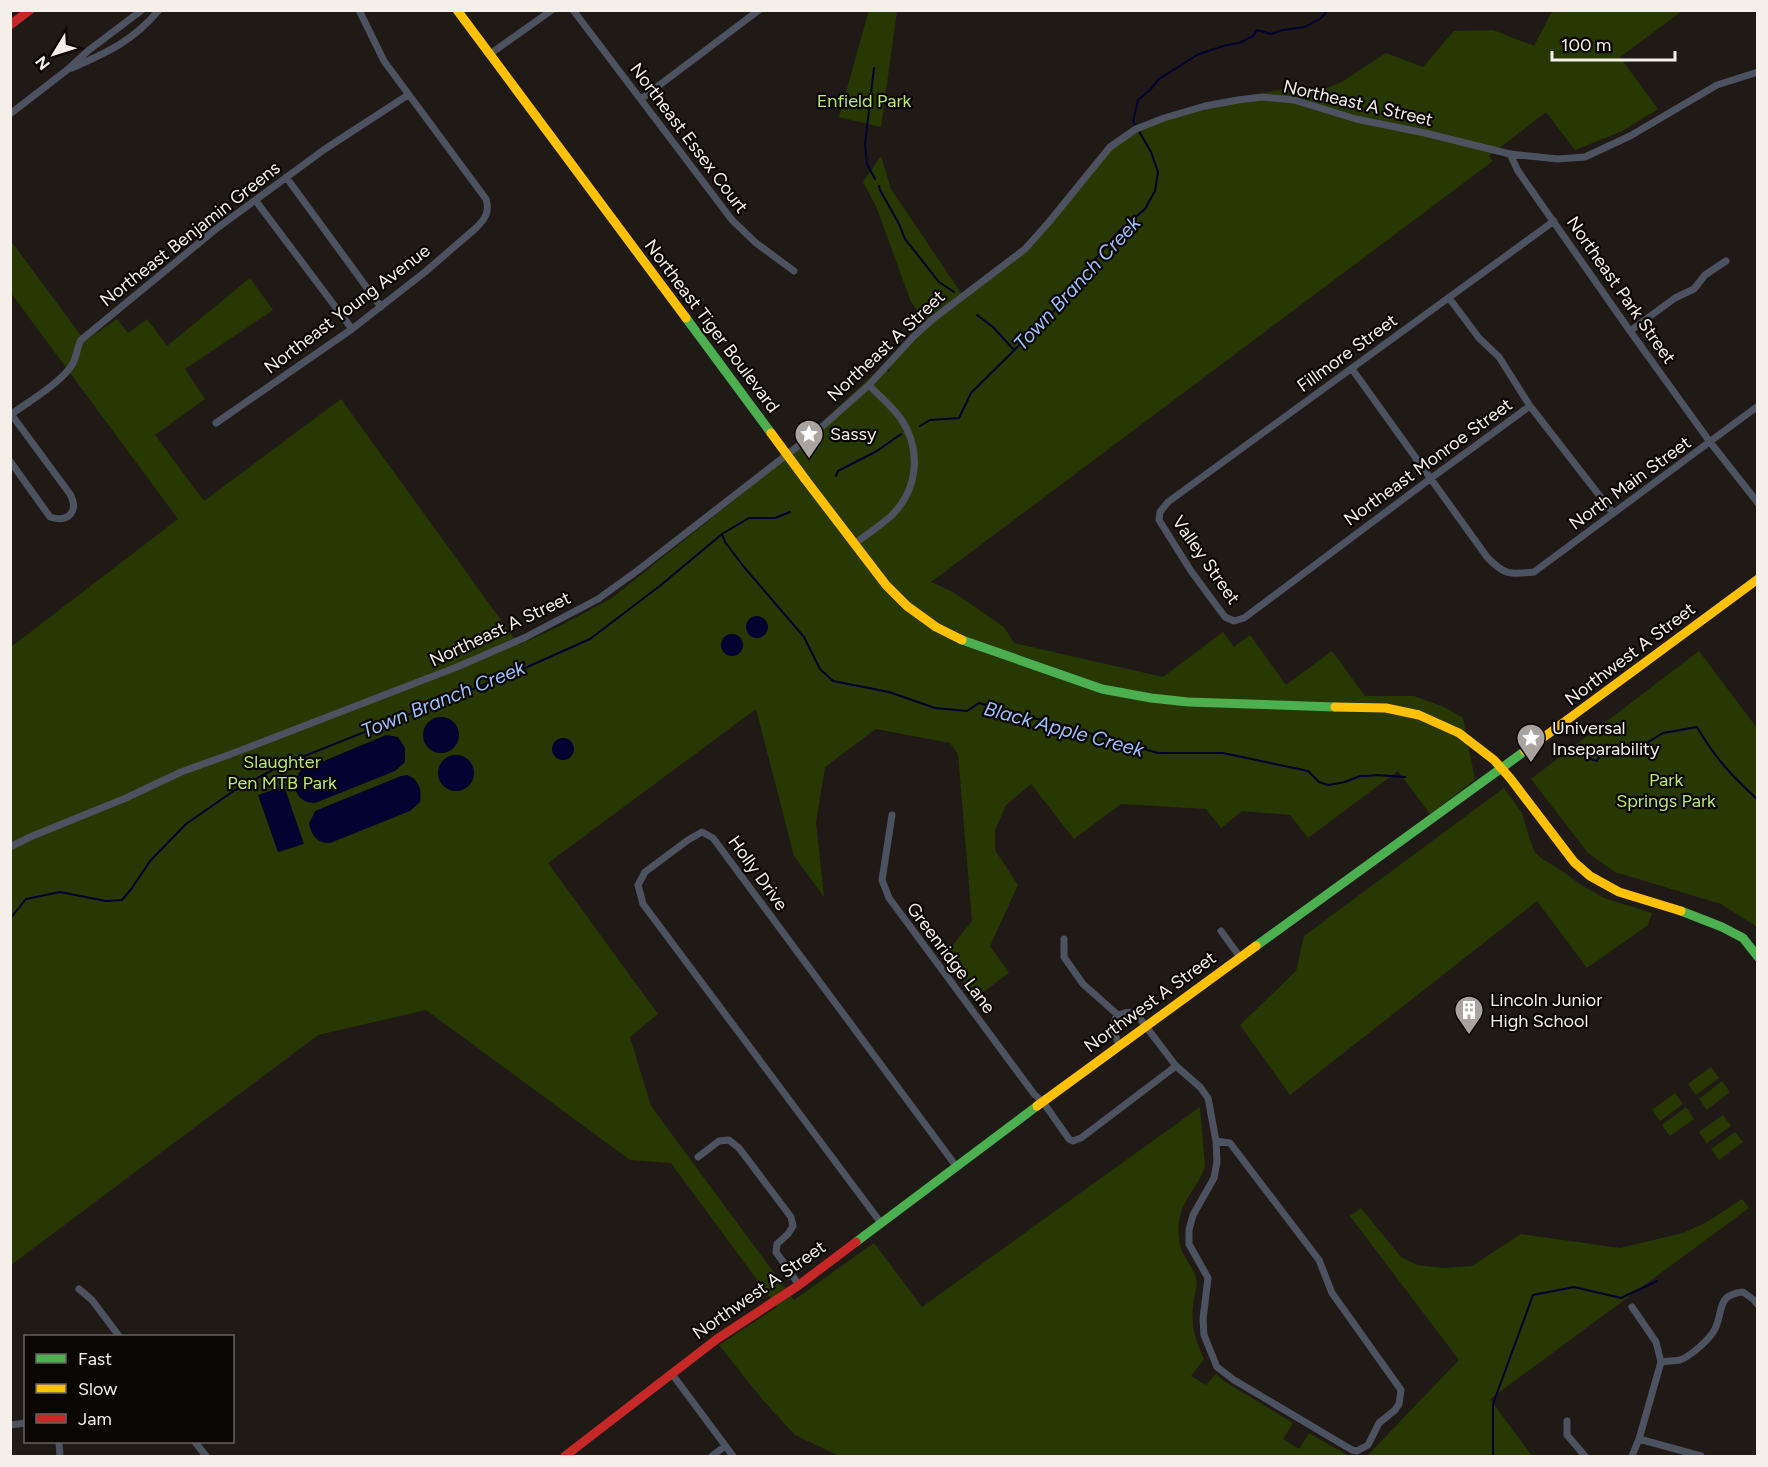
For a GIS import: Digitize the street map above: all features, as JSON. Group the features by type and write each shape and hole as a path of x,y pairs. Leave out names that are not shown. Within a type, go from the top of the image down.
{"street":[{"path":"10,25 30,10"},
{"path":"10,114 142,10"},
{"path":"67,70 135,36 159,10"},
{"path":"358,10 384,61 408,95"},
{"name":"Northeast Tiger Boulevard","path":"457,10 854,544 886,585 907,606 936,627 965,641 1102,689 1188,702 1386,708 1419,715 1459,733 1502,768 1574,862 1590,876 1619,892 1688,913 1722,927 1743,938 1758,957"},
{"path":"490,54 552,10"},
{"name":"Northeast Essex Court","path":"573,10 732,220 756,243 794,271"},
{"path":"641,99 759,10"},
{"name":"Northeast A Street","path":"10,847 182,772 457,667 524,638 598,599 816,432 869,385 913,337 933,319 1025,249 1110,147 1136,129 1164,118 1227,102 1262,97 1294,100 1382,126 1510,154 1558,159 1585,158 1630,136 1717,85 1758,72"},
{"name":"Northeast Benjamin Greens","path":"11,415 58,380 70,368 75,361 77,346 81,340 216,229 325,149 408,95"},
{"name":"Northeast Young Avenue","path":"216,423 352,329 425,272 484,220 488,211 486,199 408,95"},
{"name":"Northeast Park Street","path":"1510,154 1518,171 1630,332 1710,442 1758,503"},
{"path":"286,177 381,306"},
{"path":"256,201 352,329"},
{"name":"Fillmore Street","path":"1160,512 1168,502 1554,221"},
{"path":"1630,332 1675,298 1694,289 1705,275 1726,261"},
{"path":"1449,298 1479,338 1499,357 1530,406"},
{"path":"1352,369 1430,479"},
{"path":"854,544 891,515 903,501 912,484 915,471 911,440 902,421 894,409 869,385"},
{"name":"Northeast Monroe Street","path":"1234,621 1244,618 1530,406 1613,513"},
{"name":"North Main Street","path":"1430,479 1487,557 1500,570 1516,574 1534,572 1758,406"},
{"path":"10,460 50,517 63,519 72,513 74,507 70,494 11,415"},
{"name":"Valley Street","path":"1160,512 1159,520 1191,571 1225,617 1234,621"},
{"name":"Northwest A Street","path":"565,1456 717,1339 799,1285 1146,1025 1643,666 1758,579"},
{"name":"Greenridge Lane","path":"892,815 882,880 888,898 1069,1139 1077,1140 1176,1066"},
{"name":"Holly Drive","path":"880,1223 643,904 638,885 645,872 687,840 702,832 713,838 956,1167"},
{"path":"1221,931 1240,957"},
{"path":"1064,939 1064,957 1083,984 1118,1015"},
{"path":"1119,1045 1113,1024 1118,1015 1135,1012 1176,1066 1208,1098 1216,1141 1217,1162 1214,1178 1193,1215 1189,1230 1189,1244 1208,1278 1203,1327 1217,1367 1234,1380 1357,1451 1368,1445 1379,1423 1395,1410 1399,1404 1401,1390 1328,1287 1319,1260 1230,1143 1216,1141"},
{"path":"698,1157 719,1141 729,1140 739,1148 791,1217 793,1226 777,1244 776,1252 799,1285"},
{"path":"79,1289 92,1299 118,1335"},
{"path":"1661,1362 1681,1359 1702,1345 1715,1329 1721,1303 1733,1293 1743,1292 1758,1305"},
{"path":"1632,1307 1656,1342 1661,1362 1640,1439 1632,1456"},
{"path":"672,1374 733,1456"},
{"path":"1567,1421 1567,1435 1585,1456"},
{"path":"1640,1439 1701,1456"},
{"path":"196,1443 206,1456"},
{"path":"712,1456 725,1446"}],"green space":[{"name":"Enfield Park","path":"869,10 897,11 881,127 839,117"},
{"name":"Slaughter Pen MTB Park","path":"1555,11 1682,11 1620,57 1658,109 1622,131 1575,150 1546,112 1489,156 1493,161 931,582 953,592 1004,627 1014,643 1163,677 1223,632 1234,647 1250,635 1286,685 1332,651 1365,696 1414,696 1444,707 1463,718 1475,780 1430,814 1398,771 1308,838 1290,815 1242,811 1221,828 1206,809 1121,804 1074,839 1031,784 1006,805 995,830 995,850 1018,885 990,946 1009,973 975,998 944,956 972,921 958,754 950,743 876,729 825,767 816,822 824,897 794,856 756,709 548,863 658,1014 630,1037 651,1106 794,1300 874,1243 922,1307 1200,1107 1205,1166 1182,1209 1179,1227 1181,1248 1196,1278 1193,1326 1204,1359 1191,1376 1206,1385 1216,1374 1293,1423 1283,1439 1299,1449 1309,1433 1349,1456 839,1456 795,1435 762,1399 719,1345 777,1307 671,1163 630,1160 426,1010 318,1035 11,1265 11,647 178,519 11,293 11,241 85,341 117,319 128,333 147,319 167,346 250,278 273,310 185,369 205,399 155,435 204,501 341,399 519,645 612,598 768,473 882,366 889,372 890,365 929,326 911,302 876,206 863,182 881,156 891,189 963,296 1024,249 1119,141 1174,112 1284,89 1314,93 1342,82 1386,53 1423,67 1454,31 1493,30 1534,46 1551,13"},
{"name":"Park Springs Park","path":"1699,651 1757,728 1757,927 1721,904 1615,872 1588,853 1531,779"},
{"path":"1504,788 1522,813 1534,851 1541,858 1604,898 1652,913 1648,925 1587,968 1537,901 1290,1095 1240,1025 1296,971 1304,936"},
{"path":"1711,1067 1719,1078 1696,1095 1688,1084"},
{"path":"1722,1081 1730,1092 1707,1110 1699,1099"},
{"path":"1675,1093 1683,1104 1660,1121 1652,1110"},
{"path":"1686,1107 1694,1119 1670,1136 1662,1125"},
{"path":"1723,1115 1731,1126 1707,1143 1699,1132"},
{"path":"1735,1132 1743,1142 1719,1160 1711,1149"},
{"path":"1742,1199 1749,1208 1490,1399 1532,1456 1367,1456 1459,1360 1350,1216 1361,1208 1401,1257 1417,1265 1444,1268 1472,1266 1521,1234 1620,1248 1683,1233 1707,1222"}],"shaded area":[{"path":"753,616 761,616 768,623 768,631 761,638 753,638 746,631 746,623"},
{"path":"728,634 736,634 743,641 743,649 736,656 728,656 721,649 721,641"},
{"path":"441,717 453,723 459,735 453,747 441,753 429,747 423,735 429,723"},
{"path":"386,735 398,737 405,748 405,762 395,771 315,803 307,802 298,795 293,784 300,771"},
{"path":"559,738 567,738 574,745 574,753 567,760 559,760 552,753 552,745"},
{"path":"456,755 468,761 474,773 468,785 456,791 444,785 438,773 444,761"},
{"path":"407,775 417,782 420,793 420,802 410,811 330,843 318,840 312,832 309,824 315,811"},
{"path":"284,786 304,844 278,852 258,795"}],"waterway":[{"name":"Town Branch Creek","path":"920,426 930,420 959,418 971,393 1072,293 1092,263 1117,233 1145,209 1155,191 1158,172 1151,152 1133,121 1138,100 1159,79 1197,55 1239,43 1253,36 1257,30 1271,34 1305,27 1321,18 1328,10"},
{"path":"874,68 865,144 867,164 875,179"},
{"path":"879,186 905,239 939,282 954,292"},
{"path":"977,315 993,327 1014,350"},
{"name":"Town Branch Creek","path":"836,476 838,471 877,451 901,434"},
{"name":"Town Branch Creek","path":"10,919 26,899 60,892 106,901 122,900 150,861 186,824 235,790 282,765 525,668 590,639 661,585 722,534 749,518 775,518 790,512"},
{"name":"Black Apple Creek","path":"722,534 725,542 744,567 804,637 820,669 833,681 889,692 935,708 967,711 979,703 1158,753 1223,753 1308,771 1319,782 1328,785 1360,776 1405,777"},
{"name":"Black Apple Creek","path":"1585,757 1597,761 1600,755 1614,745 1632,752 1663,733 1697,727 1724,766 1758,800"},
{"path":"1493,1456 1493,1404 1533,1295 1574,1287 1621,1298 1657,1281"}],"traffic: fast":[{"path":"686,318 771,433"},
{"path":"962,640 1102,689 1151,698 1188,702 1335,707"},
{"path":"1256,946 1525,751"},
{"path":"1681,911 1743,938 1758,957"},
{"path":"856,1242 1037,1106"}],"traffic: slow":[{"path":"457,10 686,318"},
{"path":"771,433 805,479"},
{"path":"805,479 886,585 907,606 936,627 962,640"},
{"path":"1525,751 1758,579"},
{"path":"1335,707 1386,708 1419,715 1459,733 1494,760 1574,862 1590,876 1619,892 1681,911"},
{"path":"1037,1106 1256,946"}],"traffic: jam":[{"path":"10,25 30,10"},
{"path":"565,1456 717,1339 799,1285 856,1242"}],"place":[{"name":"Sassy","path":"809,460"},
{"name":"Universal Inseparability","path":"1531,764"},
{"name":"Lincoln Junior High School","path":"1469,1036"}]}
